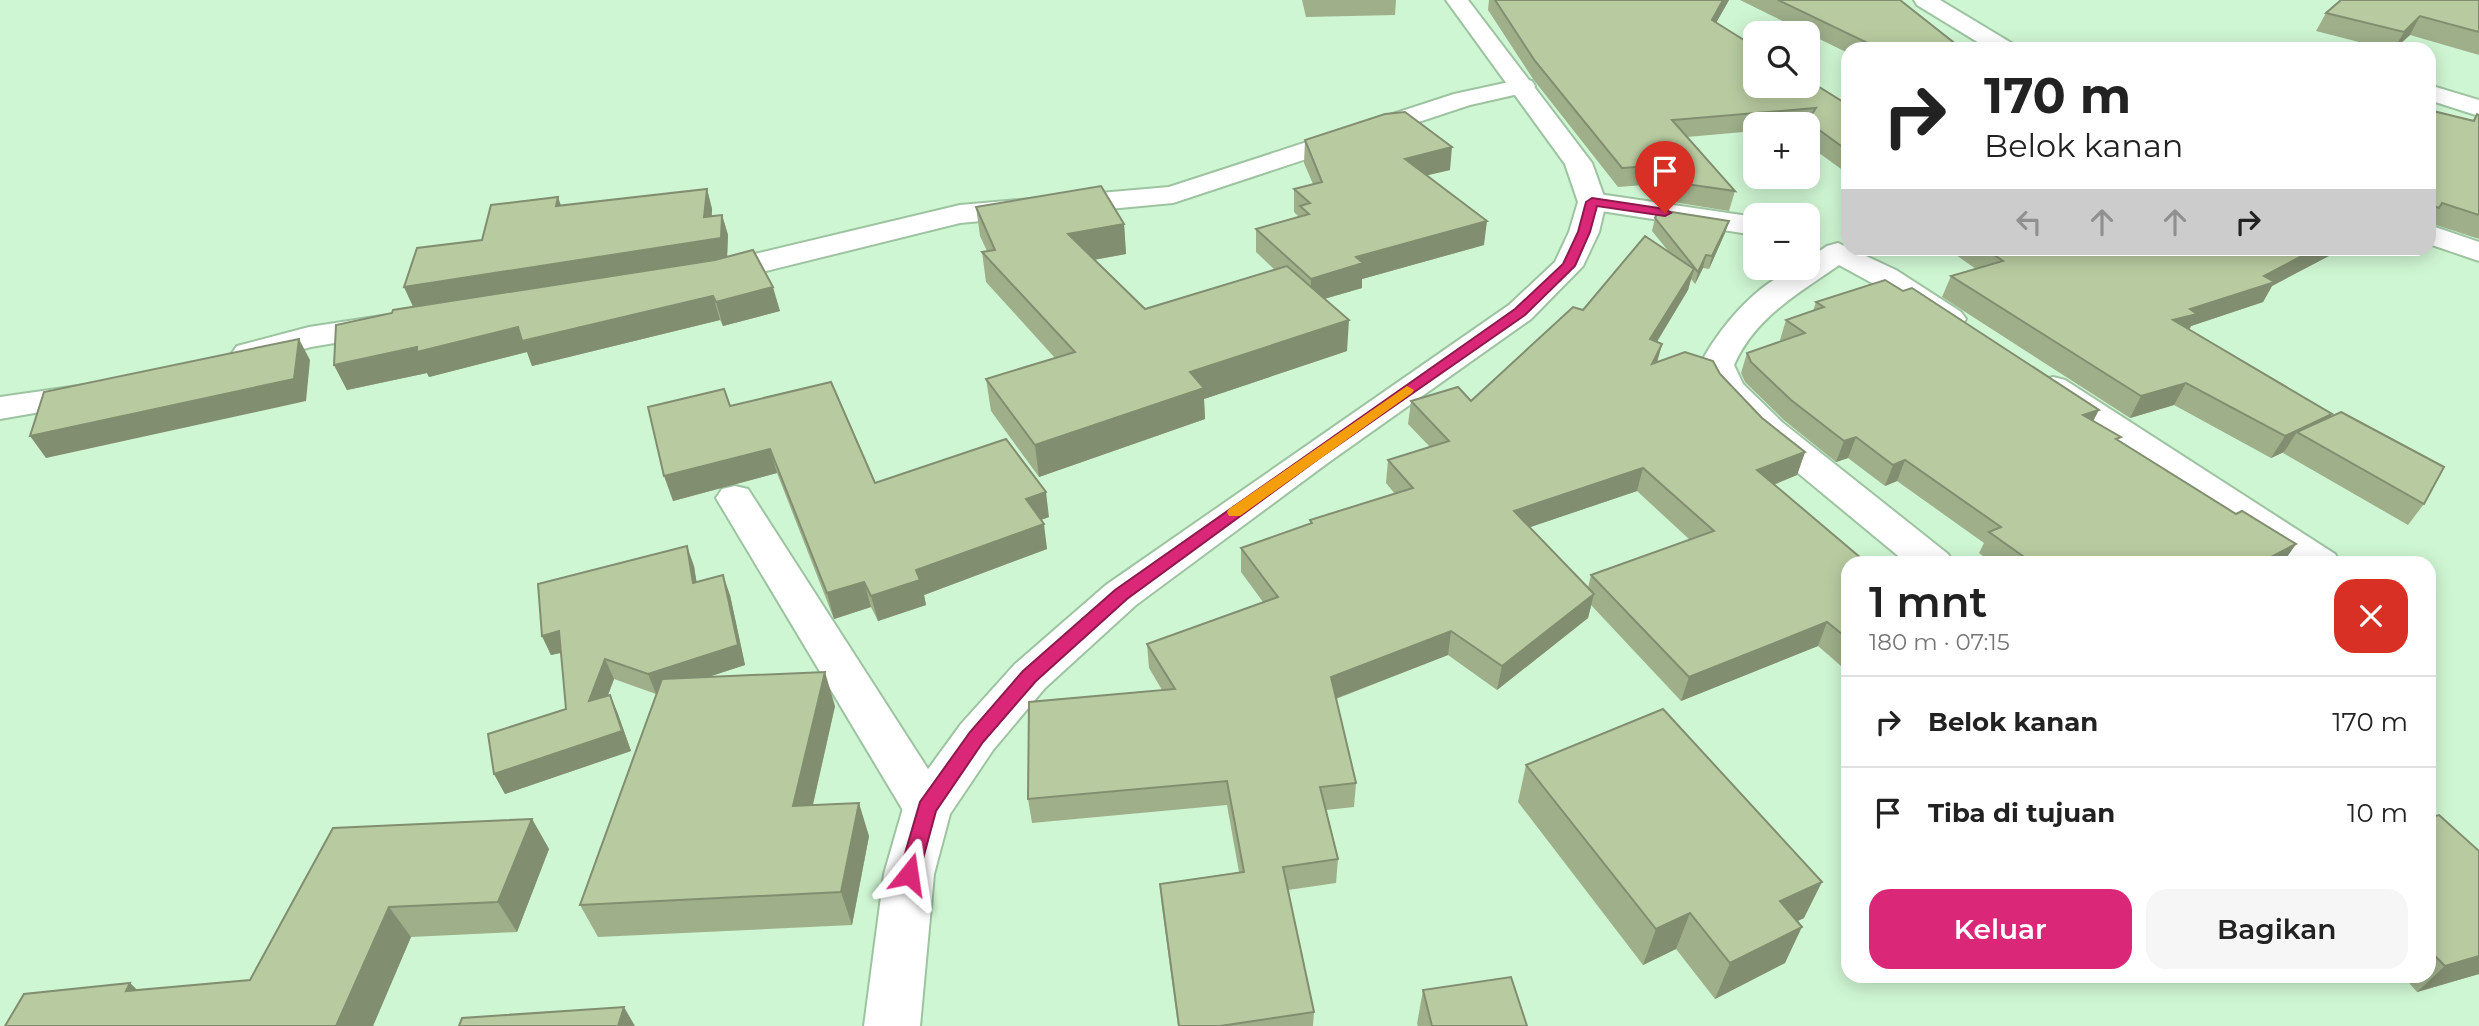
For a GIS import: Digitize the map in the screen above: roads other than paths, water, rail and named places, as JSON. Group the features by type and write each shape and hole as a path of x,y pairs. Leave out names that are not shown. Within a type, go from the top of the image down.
{"street":[{"path":"892,1026 909,874 927,808 977,737 1030,676 1121,594 1520,312 1569,266 1584,232 1592,202 1578,163 1457,0"},
{"path":"1925,0 1994,42"},
{"path":"680,279 770,261 958,214 1010,206 1173,195 1463,99 1523,86"},
{"path":"2436,94 2479,108"},
{"path":"1592,202 1743,224"},
{"path":"2436,237 2479,252"},
{"path":"1820,242 1841,254"},
{"path":"1838,252 1765,303 1724,345 1717,365 1728,388 1770,430 1924,556"},
{"path":"1846,256 1885,277 1978,338"},
{"path":"216,362 309,337 418,320"},
{"path":"2025,368 2308,556"},
{"path":"0,408 85,396 124,386"},
{"path":"735,498 927,808"}]}
